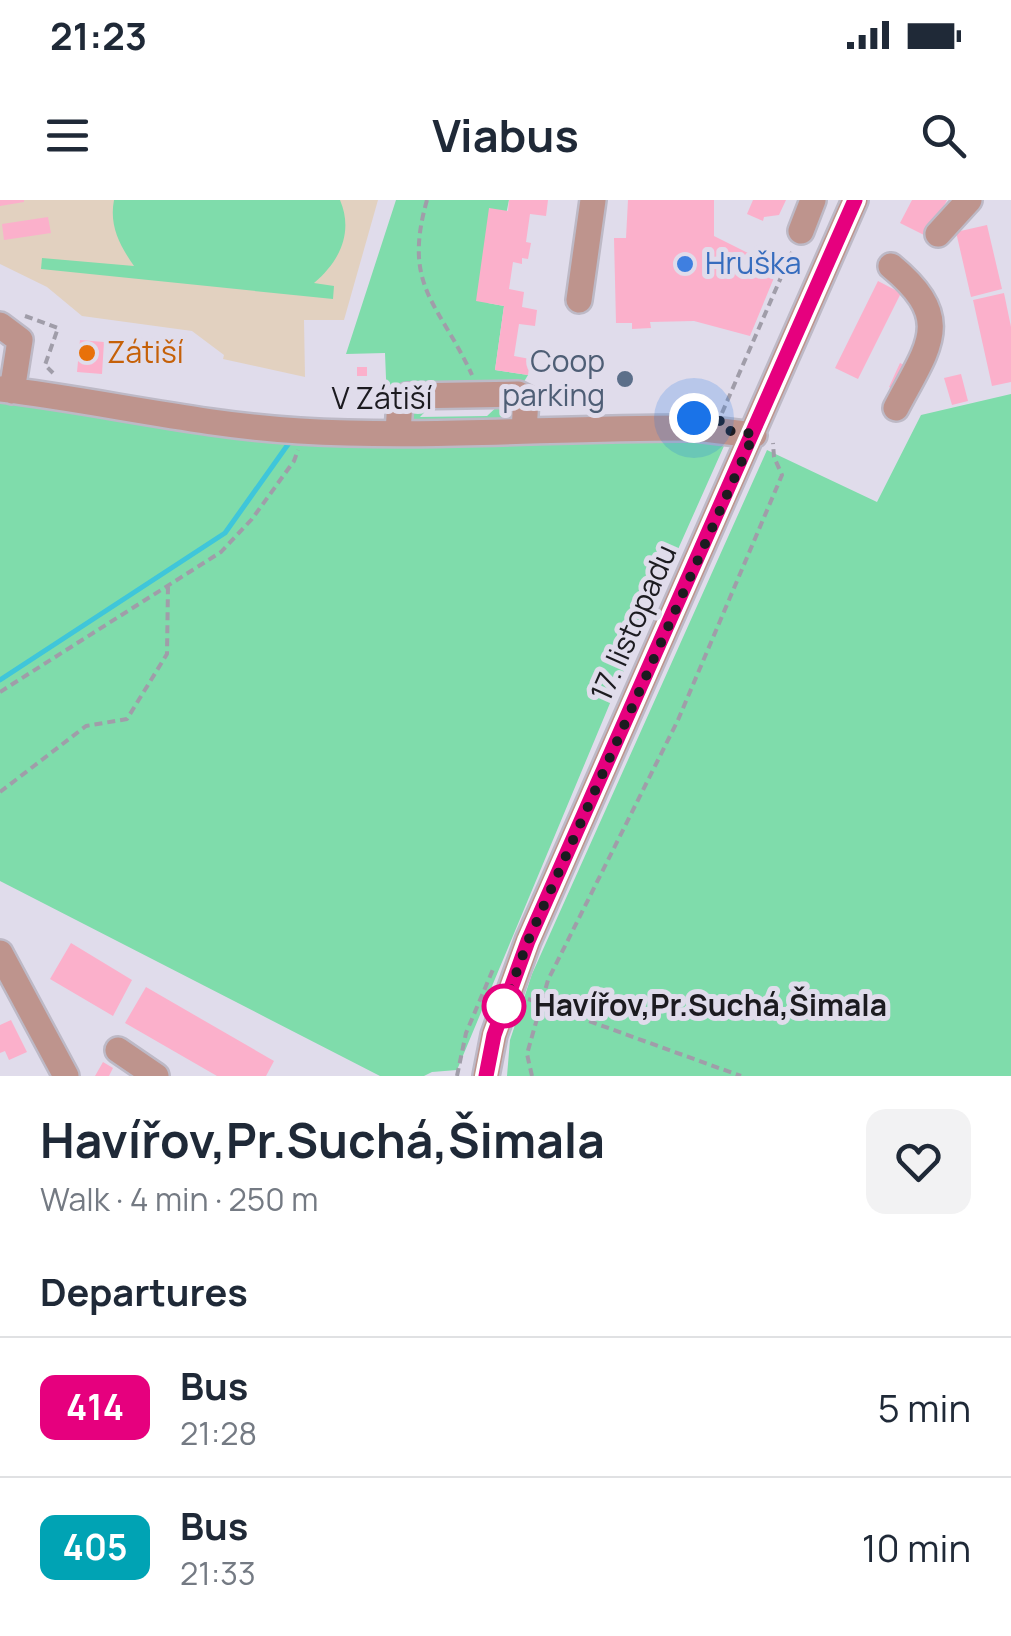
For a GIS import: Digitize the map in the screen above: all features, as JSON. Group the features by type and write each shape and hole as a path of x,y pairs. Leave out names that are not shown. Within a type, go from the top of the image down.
{"street":[{"path":"579,300 593,200"},
{"path":"801,232 813,200"},
{"name":"17. listopadu","path":"486,1076 494,1035 528,941 764,432 855,200"},
{"path":"938,234 969,200"},
{"path":"890,266 916,286 929,308 932,330 924,356 896,408"},
{"path":"6,390 12,326"},
{"name":"V Zátiší","path":"6,390 200,422 305,432 623,428 764,432"},
{"path":"398,432 400,401 407,396 476,394 518,394 526,398 524,431"},
{"path":"0,953 66,1076"},
{"path":"118,1050 156,1076"}],"path":[{"path":"427,200 420,224 418,267 430,304 455,338 476,394"},
{"path":"722,430 719,418 801,232"},
{"path":"12,326 58,328 45,365 57,377"},
{"path":"0,692 220,552 252,518 294,461 305,432"},
{"path":"532,1076 527,1054 548,980 678,720 782,475 764,432"},
{"path":"0,792 86,726 127,719 167,654 168,586"},
{"path":"457,1076 466,1034 494,967"},
{"path":"510,991 740,1076"}],"shaded area":[{"path":"0,200 378,200 344,320 304,320 305,377 223,359 224,355 192,331 82,316 47,287 0,264"}],"green space":[{"path":"114,200 340,200 345,224 342,246 331,266 314,283 334,286 333,299 41,269 42,258 134,266 117,235"},
{"path":"396,200 509,200 488,303 504,306 495,370 528,375 516,387 392,389 393,419 408,407 435,401 420,417 487,416 502,402 511,402 519,418 728,437 618,684 457,1070 424,1076 380,1076 0,881 0,389 104,404 388,428 385,353 346,354"},
{"path":"1011,394 1011,1076 507,1076 510,1040 532,974 767,450 877,502 921,415"}],"building":[{"path":"0,200 24,200 24,202 0,206"},
{"path":"509,200 548,200 546,216 530,214 528,259 522,258 522,264 513,262 509,289 524,292 522,307 537,310 535,326 519,324 514,356 530,359 528,375 495,370 504,306 476,301 489,208 508,211"},
{"path":"628,200 714,200 714,236 778,268 750,336 694,321 650,322 651,328 632,329 632,323 616,323 614,238 626,238"},
{"path":"753,200 786,200 779,215 764,217 763,221 747,214"},
{"path":"912,200 947,200 928,237 900,223"},
{"path":"48,217 51,233 4,240 2,224"},
{"path":"987,225 1002,289 971,297 956,232"},
{"path":"878,281 901,293 858,379 835,368"},
{"path":"1004,293 1011,327 1011,382 992,386 973,300"},
{"path":"80,340 104,342 102,374 77,372"},
{"path":"900,363 910,368 899,392 889,387"},
{"path":"357,367 367,367 367,376 357,376"},
{"path":"961,374 968,401 952,405 944,378"},
{"path":"71,943 132,980 113,1016 50,979"},
{"path":"146,987 274,1061 266,1076 217,1076 125,1023"},
{"path":"11,1020 27,1052 9,1060 5,1051 0,1053 0,1025"},
{"path":"103,1062 113,1068 109,1076 95,1076"}],"waterway":[{"path":"0,680 225,533 289,443"}],"bus line":[{"name":"414","path":"486,1076 494,1035 528,941 855,200"}],"place":[{"name":"Hruška","path":"685,264"},
{"name":"Zátiší","path":"87,353"},
{"name":"Coop parking","path":"625,379"},
{"name":"Havířov,Pr.Suchá,Šimala","path":"504,1006"}],"route":[{"path":"504,1006 528,941 754,434 722,430 719,418 694,418"}]}
